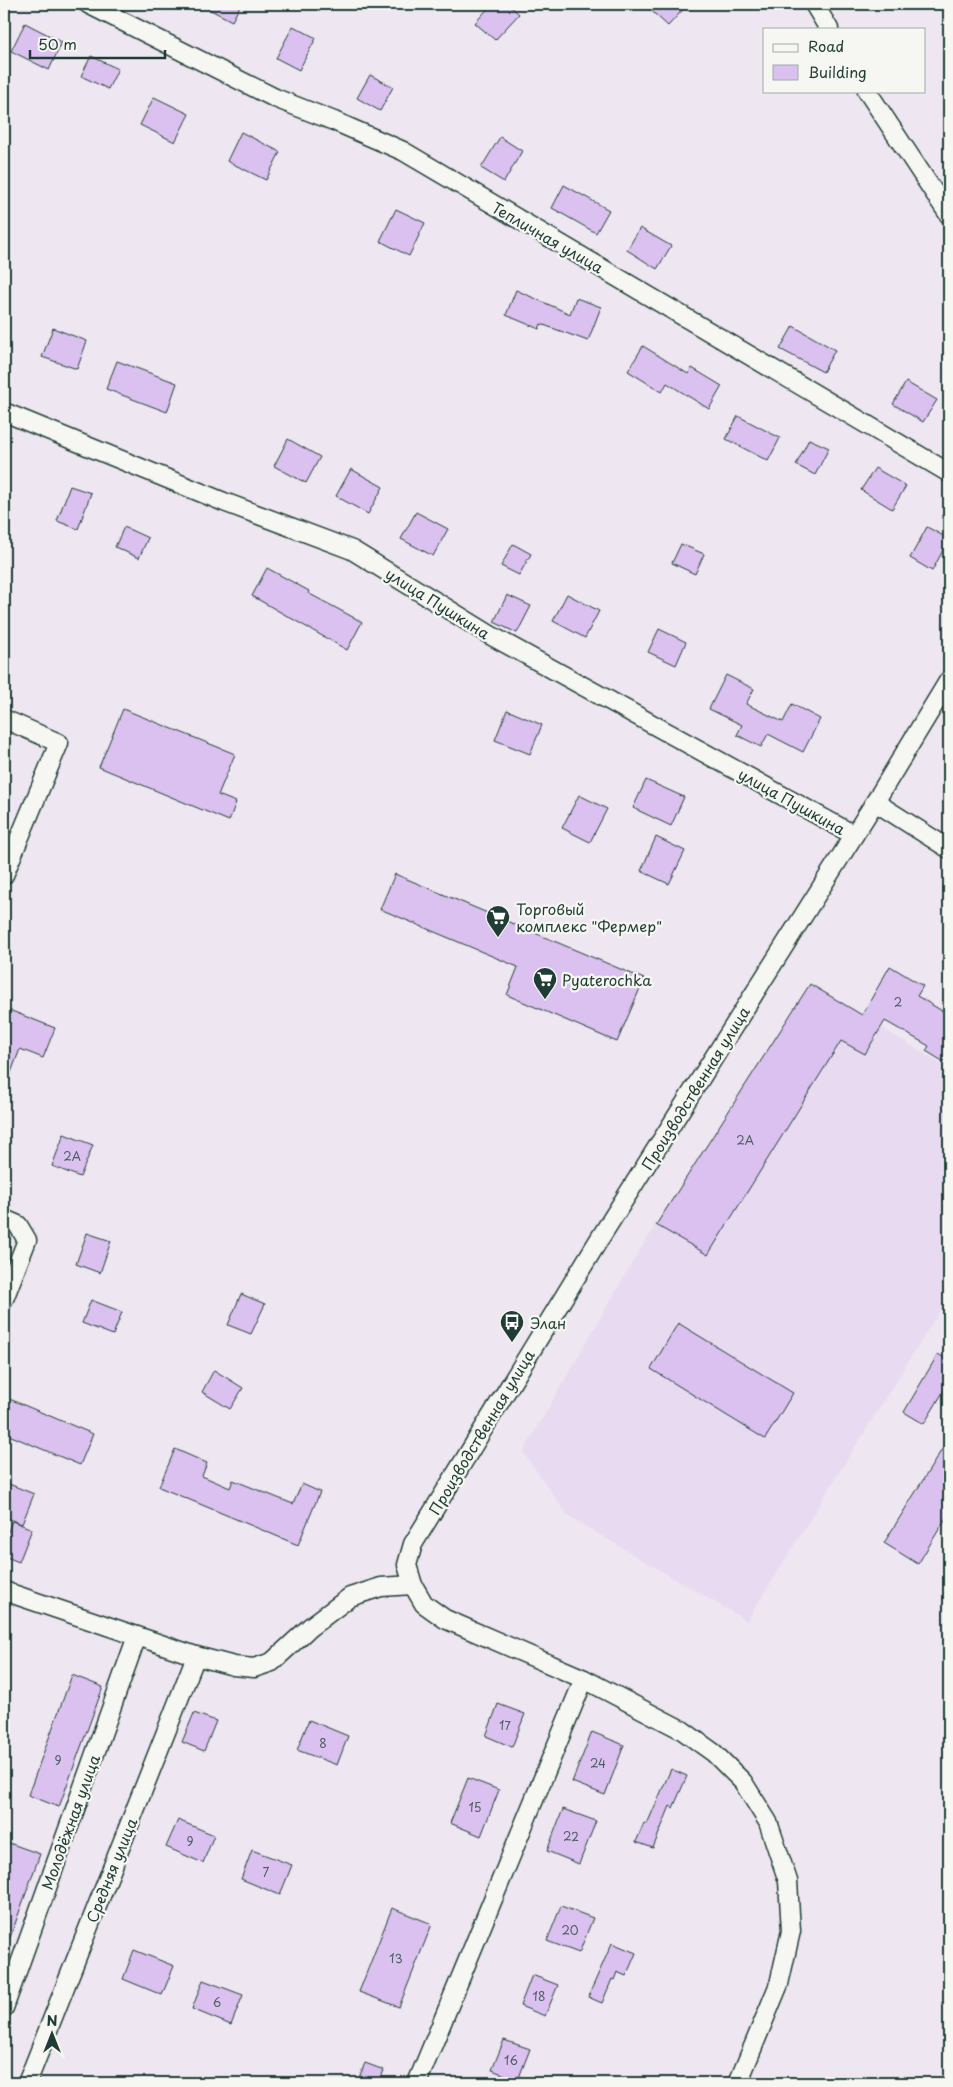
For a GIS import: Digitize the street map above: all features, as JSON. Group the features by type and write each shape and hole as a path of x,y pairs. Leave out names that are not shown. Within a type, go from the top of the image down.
{"street":[{"name":"Тепличная улица","path":"88,4 275,98 403,151 949,473"},
{"path":"814,4 828,28"},
{"path":"868,92 949,215"},
{"name":"улица Пушкина","path":"4,412 224,502 352,550 490,635 854,835"},
{"name":"Производственная улица","path":"738,2083 779,1984 791,1931 788,1881 768,1822 743,1782 714,1753 682,1730 584,1679 445,1619 424,1604 413,1585 407,1565 413,1544 605,1230 876,802 949,680"},
{"path":"4,720 60,743 4,875"},
{"path":"876,802 949,849"},
{"path":"4,1219 18,1225 27,1240 4,1299"},
{"path":"4,1590 196,1656 234,1666 254,1668 272,1662 310,1626 350,1597 381,1587 413,1585"},
{"name":"Молодёжная улица","path":"4,2008 137,1636"},
{"name":"Средняя улица","path":"27,2083 196,1656"},
{"path":"416,2083 584,1679"}],"shaded area":[{"path":"810,984 949,1069 949,1296 747,1621 568,1516 523,1452 635,1258"}],"building":[{"path":"199,4 241,4 232,21"},
{"path":"492,4 508,4 519,14 495,40 475,23"},
{"path":"644,4 688,4 668,26"},
{"path":"25,23 62,42 49,70 11,51"},
{"path":"293,26 316,38 299,70 276,58"},
{"path":"91,56 118,69 108,89 81,76"},
{"path":"370,75 393,87 380,111 357,98"},
{"path":"154,97 189,114 175,142 140,125"},
{"path":"241,132 280,152 266,180 227,161"},
{"path":"500,137 522,151 504,182 481,168"},
{"path":"564,185 609,210 596,233 552,208"},
{"path":"396,209 425,223 409,256 380,241"},
{"path":"640,228 671,246 657,269 627,250"},
{"path":"516,290 570,314 576,298 601,307 588,341 541,324 539,329 506,315"},
{"path":"793,326 835,350 823,372 780,349"},
{"path":"53,328 87,341 77,369 42,357"},
{"path":"643,346 688,374 692,368 722,386 709,409 667,383 662,392 628,371"},
{"path":"117,361 177,383 167,412 106,389"},
{"path":"906,382 937,400 923,422 893,404"},
{"path":"738,416 780,438 768,461 726,439"},
{"path":"288,439 320,457 306,483 274,466"},
{"path":"809,439 829,448 815,475 796,465"},
{"path":"875,468 906,486 892,509 861,490"},
{"path":"351,469 383,487 368,514 336,496"},
{"path":"70,486 91,493 78,529 57,521"},
{"path":"416,512 448,529 433,556 401,539"},
{"path":"124,527 148,538 139,558 115,547"},
{"path":"927,527 949,539 932,571 910,558"},
{"path":"513,544 531,554 519,575 501,566"},
{"path":"681,544 704,554 695,574 672,563"},
{"path":"267,568 362,622 347,650 252,596"},
{"path":"567,594 599,611 585,638 553,621"},
{"path":"507,595 531,606 517,633 494,622"},
{"path":"659,629 686,642 676,665 648,652"},
{"path":"726,675 754,689 746,704 783,722 792,704 820,719 803,752 768,734 761,747 737,735 742,725 709,709"},
{"path":"123,709 235,754 218,795 236,802 229,821 99,767"},
{"path":"507,710 542,725 530,754 495,740"},
{"path":"646,780 684,797 671,826 633,808"},
{"path":"579,795 607,809 590,842 562,828"},
{"path":"656,837 685,851 669,884 641,871"},
{"name":"Торговый комплекс \"Фермер\"","path":"395,874 644,979 617,1042 507,995 518,967 380,909"},
{"path":"890,966 923,986 917,996 949,1015 949,1065 926,1051 929,1046 885,1021 865,1054 841,1041 708,1255 656,1225 810,984 862,1015"},
{"path":"4,1008 55,1028 43,1058 20,1049 5,1088"},
{"path":"64,1134 93,1145 80,1177 52,1166"},
{"path":"87,1233 111,1241 100,1273 76,1264"},
{"path":"241,1294 265,1304 251,1334 228,1325"},
{"path":"91,1300 122,1312 113,1335 82,1323"},
{"path":"678,1323 793,1393 765,1439 651,1369"},
{"path":"938,1354 949,1361 949,1382 924,1424 904,1412"},
{"path":"214,1370 243,1388 230,1409 202,1392"},
{"path":"7,1398 93,1434 80,1465 4,1433 4,1407"},
{"path":"949,1438 949,1513 918,1564 884,1543"},
{"path":"175,1449 207,1463 202,1476 230,1488 233,1480 293,1504 302,1484 320,1492 298,1545 159,1487"},
{"path":"4,1482 34,1494 22,1524 4,1517"},
{"path":"12,1521 32,1529 19,1562 4,1556 4,1542"},
{"path":"72,1675 103,1687 59,1807 28,1795"},
{"path":"498,1704 525,1714 512,1747 486,1736"},
{"path":"194,1713 216,1721 204,1751 182,1742"},
{"path":"309,1720 348,1736 337,1765 297,1750"},
{"path":"592,1732 624,1745 605,1795 572,1782"},
{"path":"671,1769 687,1776 673,1808 670,1806 653,1848 636,1842 644,1823 647,1824"},
{"path":"468,1778 499,1790 481,1836 450,1823"},
{"path":"563,1809 596,1821 579,1864 547,1851"},
{"path":"178,1820 214,1835 203,1863 166,1847"},
{"path":"9,1843 40,1854 6,1949 4,1949 4,1857"},
{"path":"252,1850 292,1865 280,1895 241,1879"},
{"path":"561,1906 593,1918 579,1953 547,1941"},
{"path":"392,1908 432,1924 399,2007 359,1992"},
{"path":"612,1943 636,1953 626,1976 617,1972 614,1980 612,1979 602,2003 588,1997"},
{"path":"134,1950 174,1966 162,1995 123,1979"},
{"path":"532,1975 558,1985 545,2016 520,2006"},
{"path":"203,1980 243,1995 231,2025 192,2009"},
{"path":"504,2040 530,2049 518,2080 492,2070"},
{"path":"365,2063 384,2070 379,2083 357,2083"}],"place":[{"name":"Торговый комплекс \"Фермер\"","path":"498,938"},
{"name":"Pyaterochka","path":"545,1000"},
{"name":"Элан","path":"512,1343"}]}
